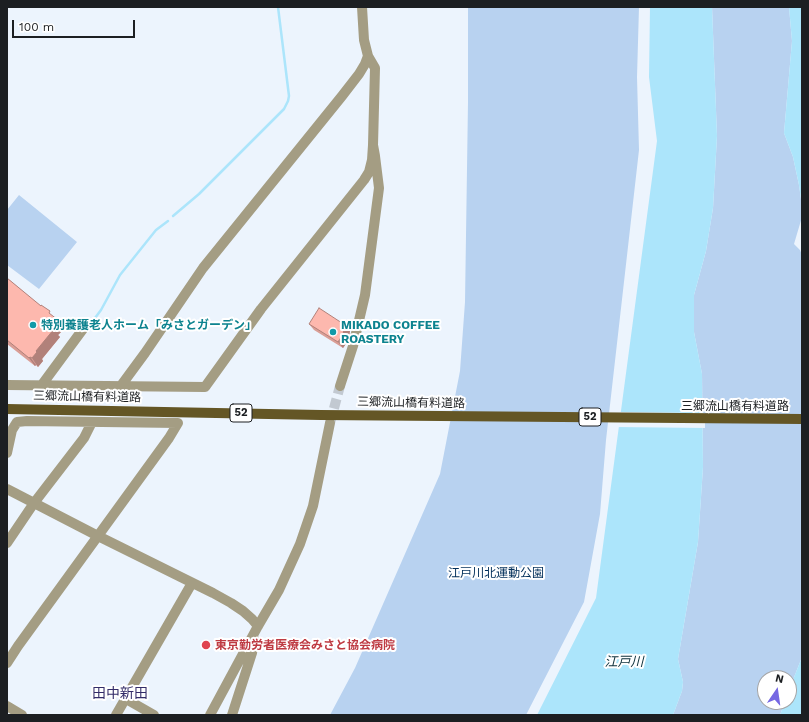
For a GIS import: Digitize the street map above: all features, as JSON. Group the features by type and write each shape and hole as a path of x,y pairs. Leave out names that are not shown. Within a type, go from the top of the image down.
{"main road":[{"name":"三郷流山橋有料道路","path":"7,406 20,409"},
{"name":"三郷流山橋有料道路","path":"7,409 379,416 802,419"}],"street":[{"path":"7,385 205,387 261,309 369,172 372,160 373,145 374,68 368,56 364,40 362,7"},
{"path":"120,387 203,268 338,101 359,74 368,56"},
{"path":"340,386 361,315 368,280 379,188 373,145"},
{"path":"41,386 83,329"},
{"path":"7,453 12,430 17,422 178,423 7,663"},
{"path":"7,543 34,503 84,438 92,422"},
{"path":"210,715 279,590 295,557 313,506 330,423"},
{"path":"7,489 213,593 231,603 252,619 257,629 252,653 232,715"},
{"path":"116,715 192,583"},
{"path":"126,699 154,715"},
{"path":"7,706 22,715"}],"green space":[{"name":"江戸川北運動公園","path":"468,7 639,7 637,77 639,150 606,440 600,514 584,602 526,715 330,715 355,668 440,474 460,371 465,302"},
{"path":"712,7 789,7 792,41 784,133 793,157 802,206 802,217 794,244 800,250 802,255 802,657 797,670 757,670 757,710 782,710 780,715 673,715 682,691 683,682 678,659 698,542 703,467 702,374 694,332 694,295 706,251 713,208 717,136"},
{"path":"19,195 77,242 39,289 7,265 7,210"}],"water":[{"name":"江戸川","path":"650,7 712,7 717,136 713,208 706,251 694,295 694,332 702,374 703,467 698,542 678,659 683,682 682,691 673,715 537,715 596,598 657,141 649,77"},
{"path":"789,7 802,7 802,206 793,157 784,133 792,41"},
{"path":"802,657 802,715 780,715 782,710 797,710 797,670"}],"pier":[{"path":"618,412 705,413 705,428 616,427"}],"building":[{"name":"特別養護老人ホーム「みさとガーデン」","path":"7,278 41,306 50,311 49,313 58,320 52,327 54,329 32,358 29,358 7,340"},
{"name":"MIKADO COFFEE ROASTERY","path":"319,308 345,325 343,334 338,342 309,324"}],"waterway":[{"path":"173,216 199,194 284,109 289,96 278,7"},
{"path":"86,330 101,310 120,275 156,230 168,221"}],"tunnel":[{"path":"330,423 340,386"}],"place":[{"name":"特別養護老人ホーム「みさとガーデン」","path":"33,325"},
{"name":"MIKADO COFFEE ROASTERY","path":"333,332"},
{"name":"東京勤労者医療会みさと協会病院","path":"206,645"}],"district":[{"name":"田中新田","path":"120,694"}]}
